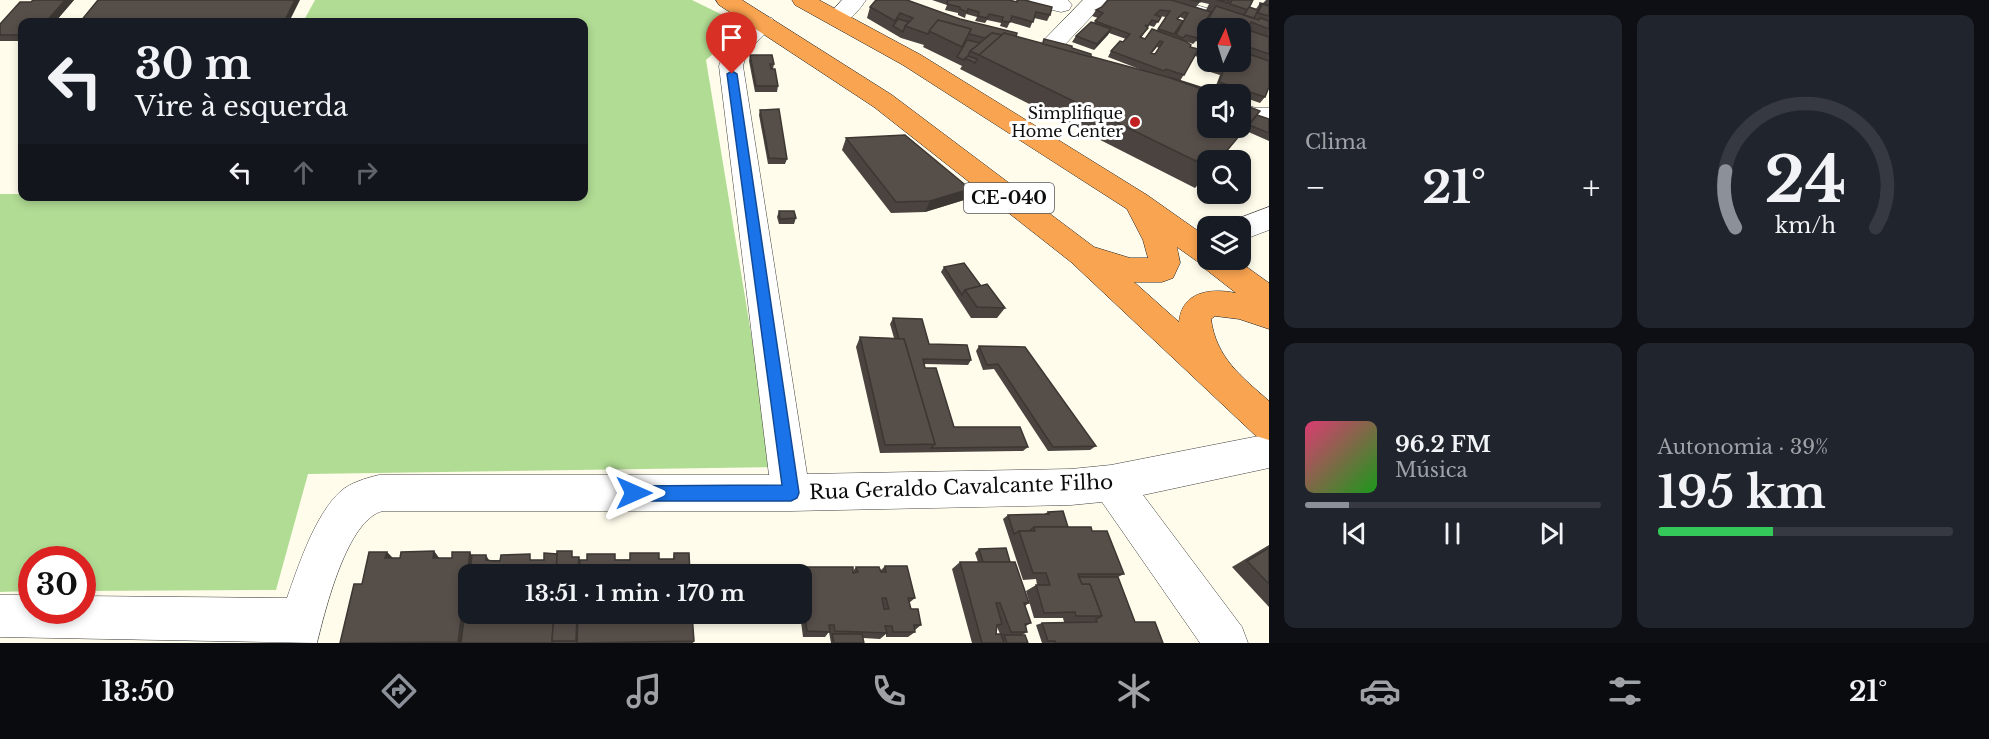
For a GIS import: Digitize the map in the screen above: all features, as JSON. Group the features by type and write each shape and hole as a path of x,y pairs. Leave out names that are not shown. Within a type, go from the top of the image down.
{"highway":[{"name":"CE-040","path":"727,0 882,101 1082,254 1269,424"},
{"name":"CE-040","path":"803,0 846,9 961,90 1137,202 1197,245"},
{"path":"1082,254 1130,270 1162,270 1166,263 1162,250 1137,202"},
{"name":"CE-040","path":"1230,270 1269,300"},
{"path":"1217,377 1196,327 1196,313 1200,307 1209,303 1227,304 1269,316"}],"street":[{"path":"1050,49 1096,0"},
{"path":"1156,0 1269,34"},
{"path":"764,22 736,50 731,66 791,493"},
{"path":"1251,115 1269,116"},
{"path":"1251,225 1269,218"},
{"name":"Rua Geraldo Cavalcante Filho","path":"297,632 336,531 346,513 355,504 369,496 399,492 791,493 1071,487 1111,483 1269,451"},
{"path":"1111,483 1226,643"},
{"path":"0,616 297,632"}],"green space":[{"path":"315,0 692,0 745,26 706,60 773,467 308,474 276,590 96,591 96,546 18,546 18,591 0,592 0,194 18,194 18,201 588,201 588,18 305,18"}],"building":[{"path":"33,0 65,0 49,18 18,18 18,35 0,35 0,24 20,2"},
{"path":"98,0 295,0 286,18 83,18"},
{"path":"876,0 907,0 960,19 1017,33 1016,37 1004,33 1002,35 992,33 985,38 969,34 971,29 938,20 928,34 905,26 913,18 900,13 895,21 870,7"},
{"path":"948,0 1017,2 1017,0 1024,0 1052,7 1050,15 1036,12 1033,22 1012,16 1010,22 1002,21 1003,17 989,14 987,18 978,16 979,12 968,9 967,12 960,7 947,4"},
{"path":"1108,0 1171,0 1211,12 1208,18 1197,18 1197,38 1186,35 1183,38 1176,35 1188,13 1184,12 1177,19 1183,21 1174,34 1158,29 1170,11 1160,10 1155,15 1161,17 1158,22 1152,20 1148,26 1145,25 1148,28 1140,37 1145,39 1152,29 1185,41 1191,45 1190,47 1197,49 1184,75 1166,69 1164,71 1111,51 1130,34 1095,21 1103,13 1096,10","holes":["1160,41 1163,42 1155,54 1151,53"]},
{"path":"1232,0 1253,0 1248,10 1230,4"},
{"path":"1262,4 1269,6 1269,16 1258,13"},
{"path":"1216,6 1269,21 1269,29 1251,22 1251,18 1209,18"},
{"path":"1249,7 1258,10 1254,18 1244,15"},
{"path":"898,19 909,22 903,32 893,26"},
{"path":"938,20 971,29 962,47 929,31"},
{"path":"1091,22 1111,29 1097,44 1076,36"},
{"path":"1251,31 1269,37 1269,54 1251,48"},
{"path":"992,33 1002,35 979,55 970,51"},
{"path":"1004,33 1171,78 1197,87 1197,138 1237,138 1227,150 1197,150 1197,162 979,55"},
{"path":"1044,39 1072,46 1072,48 1091,54 1091,57 1043,44"},
{"path":"967,40 980,43 964,60 957,57"},
{"path":"750,55 772,55 774,64 770,64 771,69 775,69 778,86 756,86"},
{"path":"1251,55 1269,61 1269,87 1265,97 1251,92 1251,84 1219,82 1223,72 1251,72"},
{"path":"968,56 977,59 975,63 965,58"},
{"path":"1251,107 1260,111 1251,122"},
{"path":"779,109 787,159 769,158 760,110"},
{"path":"1257,115 1269,119 1269,133 1251,126"},
{"path":"905,135 970,189 930,201 896,202 846,138"},
{"path":"779,211 794,211 796,218 780,219"},
{"path":"964,263 981,286 965,290 962,295 944,267"},
{"path":"987,284 1005,308 977,307 965,290"},
{"path":"893,318 922,319 929,344 967,345 971,360 923,359 925,368 936,368 954,427 1020,427 1028,447 931,448 935,444 904,339 899,339"},
{"path":"860,337 904,339 935,444 885,445"},
{"path":"979,346 1025,347 1096,446 1053,447 998,364 987,365"},
{"path":"1063,511 1068,527 1034,527 1029,531 1019,531 1014,534 1008,515 1049,514 1048,512"},
{"path":"1034,527 1091,527 1092,531 1107,531 1124,574 1078,574 1082,584 1090,584 1102,616 1076,616 1075,612 1044,613 1036,585 1050,585 1046,573 1033,573 1019,531 1035,531"},
{"path":"1006,548 1010,562 983,562 979,549"},
{"path":"1269,548 1269,584 1247,561"},
{"path":"434,551 433,558 452,558 452,552 470,552 468,564 458,564 458,624 460,624 458,642 340,643 354,584 362,584 369,552 387,552 385,558 400,558 401,552"},
{"path":"557,551 572,551 572,557 579,557 579,564 556,564"},
{"path":"544,553 557,554 556,564 471,564 472,555 486,555 486,560 500,561 501,555 530,554 530,560 544,560"},
{"path":"630,553 659,553 659,559 674,559 674,553 689,553 690,564 580,564 580,560 587,560 587,554 615,554 615,560 630,560"},
{"path":"960,562 1015,562 1029,603 1024,603 1031,623 1025,624 1027,632 1011,632 1000,603 996,603 1002,624 997,625 996,634 1001,634 1004,643 982,643"},
{"path":"885,566 907,566 915,598 908,598 911,609 918,609 921,625 914,625 915,632 893,632 892,626 885,626 887,633 835,631 834,625 829,625 830,632 807,631 806,624 812,624 812,567 853,567 853,573 858,572 856,567 879,567 881,572 886,572","holes":["882,598 886,598 889,609 884,609"]},
{"path":"1079,577 1118,577 1135,622 1155,622 1163,643 1055,643 1055,641 1048,641 1042,623 1097,622 1096,619 1102,616 1090,584 1082,584"},
{"path":"463,624 553,624 553,643 461,643"},
{"path":"553,624 577,624 576,641 552,641"},
{"path":"578,624 693,624 694,641 577,643"},
{"path":"832,634 862,634 864,643 834,643"},
{"path":"1004,635 1025,635 1028,643 1007,643"}],"place":[{"name":"Simplifique Home Center","path":"1135,122"}],"route":[{"path":"634,493 791,493 732,74"}]}
